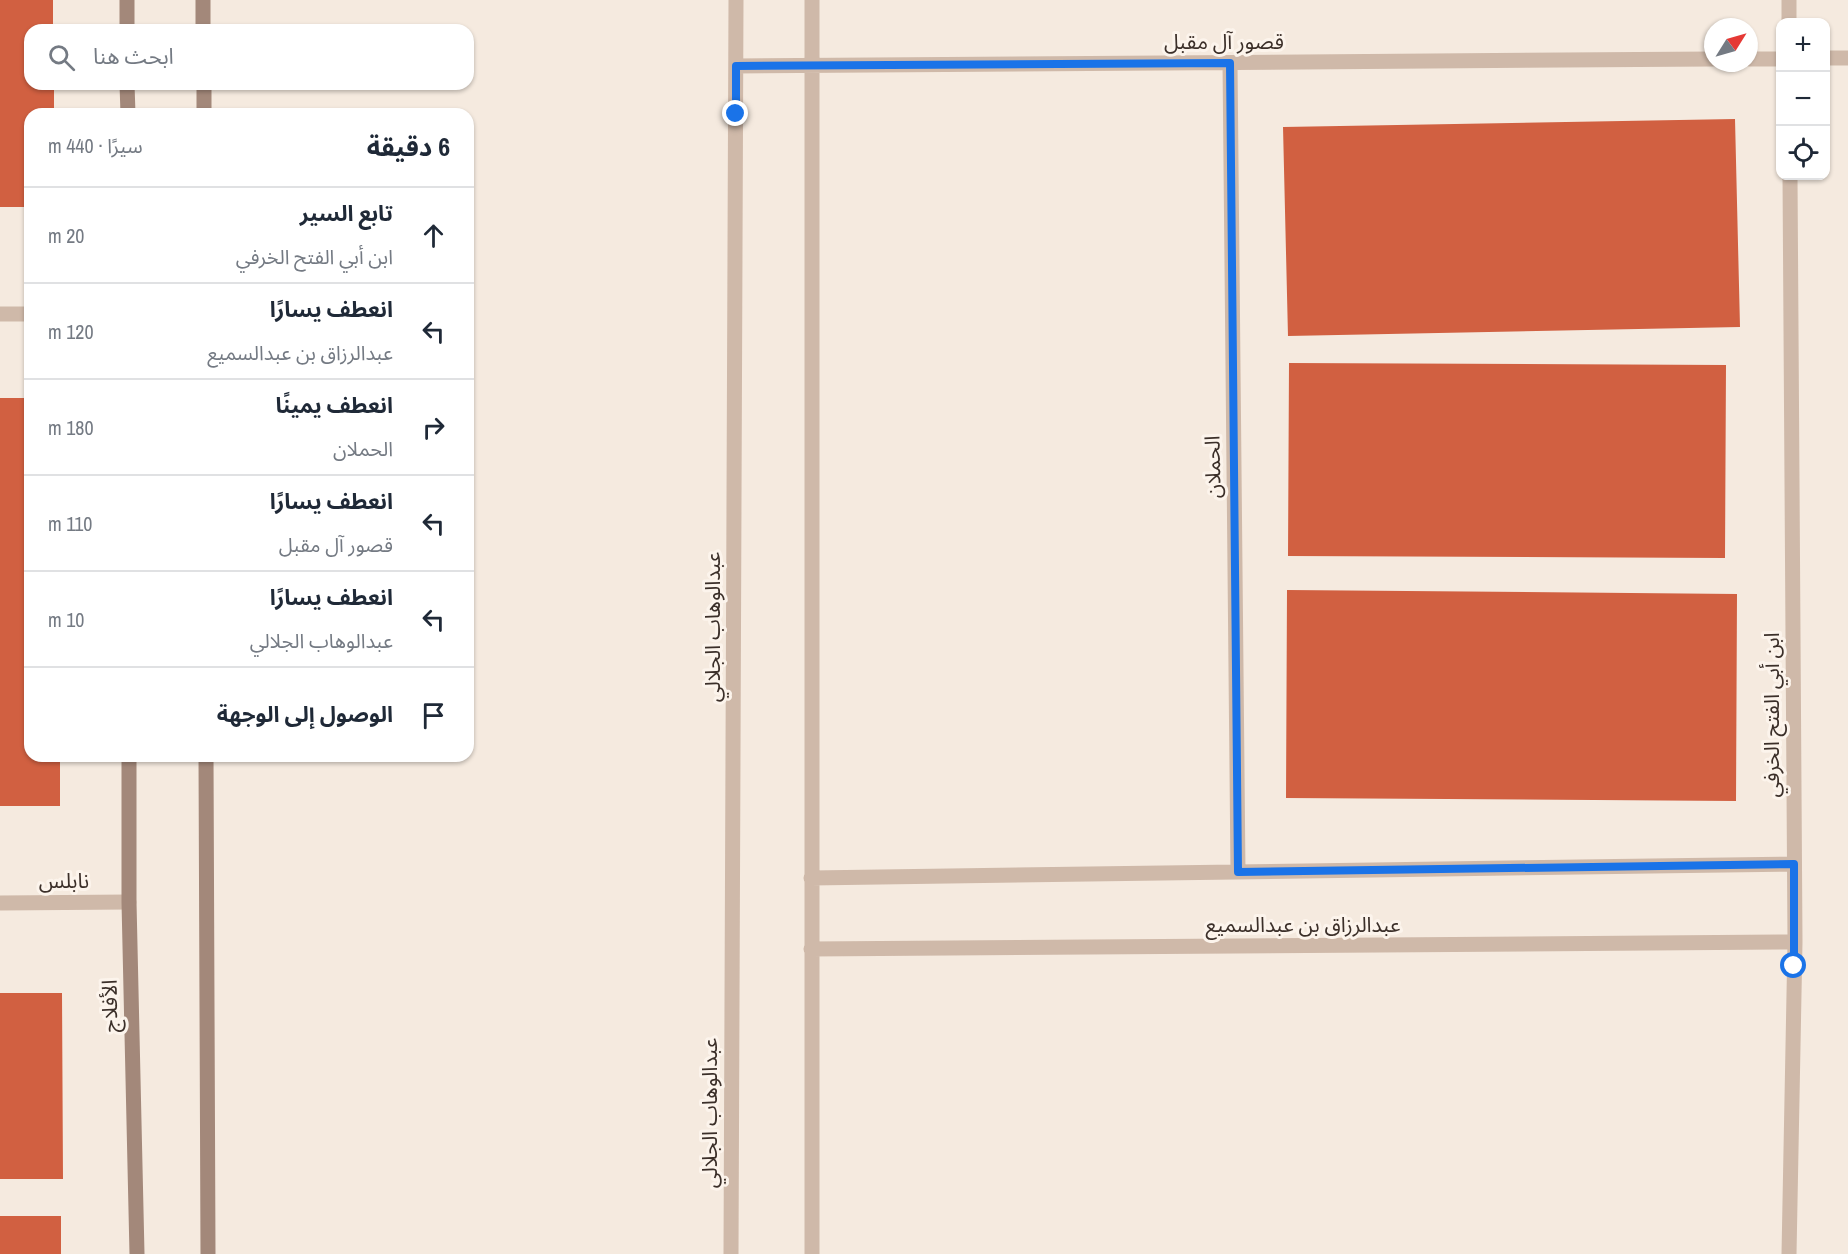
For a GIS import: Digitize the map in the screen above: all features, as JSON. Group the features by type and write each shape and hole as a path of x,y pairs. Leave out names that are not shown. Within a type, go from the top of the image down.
{"street":[{"path":"127,0 127,24"},
{"path":"203,0 203,24"},
{"name":"عبدالوهاب الجلالي","path":"731,1254 736,0"},
{"path":"812,0 812,1254"},
{"path":"1789,0 1789,18"},
{"path":"1758,59 1776,58"},
{"path":"1830,58 1848,58"},
{"name":"قصور آل مقبل","path":"736,66 1704,59"},
{"name":"الحملان","path":"1230,63 1238,872"},
{"path":"128,90 128,108"},
{"path":"204,90 204,108"},
{"name":"ابن أبي الفتح الخرفي","path":"1789,1254 1795,942 1790,180"},
{"path":"0,314 24,315"},
{"name":"الأفلاج","path":"129,762 129,902 137,1254"},
{"path":"206,762 208,1254"},
{"path":"811,878 1794,864"},
{"name":"نابلس","path":"0,903 129,902"},
{"name":"عبدالرزاق بن عبدالسميع","path":"811,949 1795,942"}],"building":[{"path":"0,0 53,0 53,24 24,24 24,90 54,90 54,108 24,108 24,207 0,207"},
{"path":"1735,119 1740,327 1288,336 1283,127"},
{"path":"1289,363 1726,365 1725,558 1288,556"},
{"path":"0,398 24,398 24,762 60,762 60,806 0,806"},
{"path":"1287,590 1737,594 1736,801 1286,798"},
{"path":"0,993 62,993 63,1179 0,1179"},
{"path":"0,1216 61,1216 61,1254 0,1254"}],"route":[{"path":"736,114 736,66 1230,63 1238,872 1794,864 1794,966"}]}
